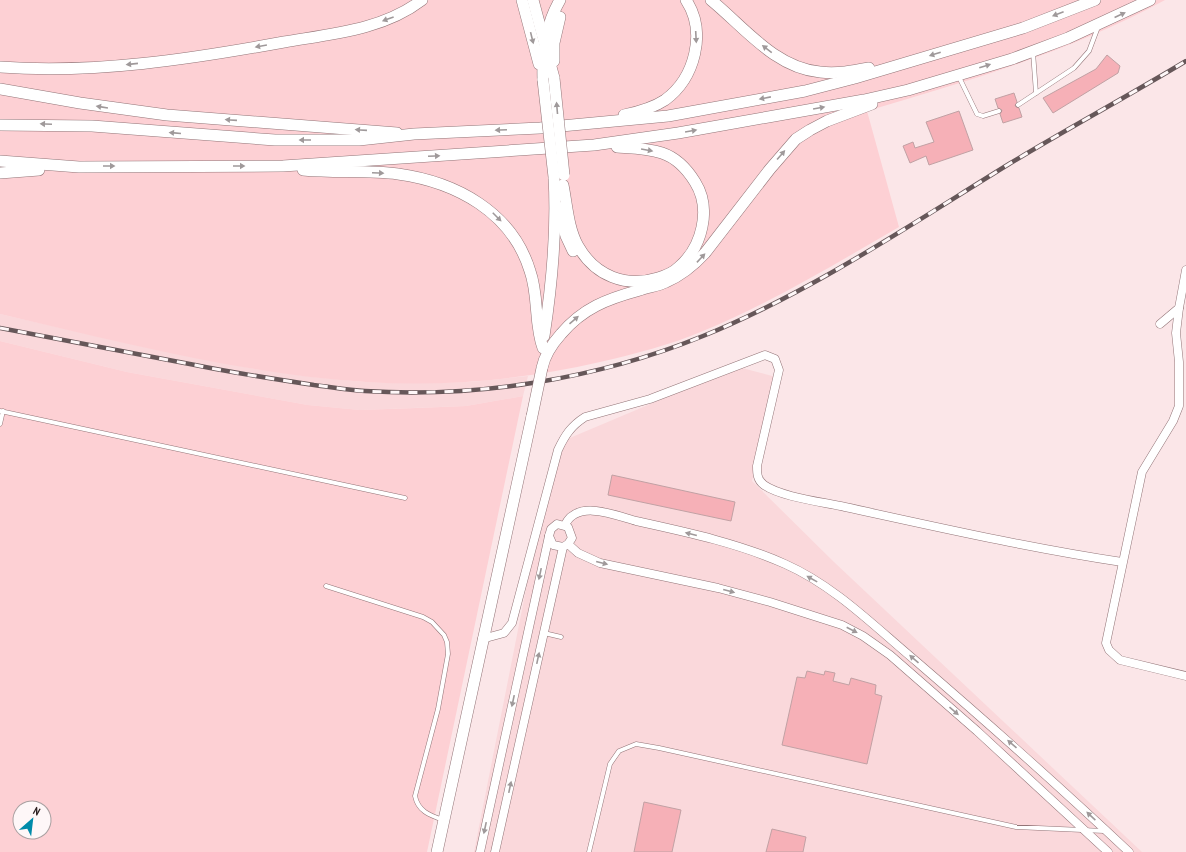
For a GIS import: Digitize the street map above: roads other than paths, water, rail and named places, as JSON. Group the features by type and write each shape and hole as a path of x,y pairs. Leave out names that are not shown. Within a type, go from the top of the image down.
{"main road":[{"path":"0,67 50,69 127,65 258,47 352,30 374,24 395,17 422,0"},
{"path":"522,0 543,80 560,179 572,230 578,246 587,259 605,274 626,282 648,281 665,276 678,268 688,258 696,245 704,215 703,201 699,188 690,173 678,161 662,153 646,149 594,145"},
{"path":"533,0 554,78"},
{"path":"543,80 545,41 551,20 560,0"},
{"path":"437,852 482,639 532,416 557,286 562,221 554,78 554,43 556,28 568,0"},
{"path":"594,122 655,106 670,95 685,79 691,67 697,44 693,17 686,0"},
{"path":"0,125 92,126 275,140 371,140 414,134 540,128 668,116 812,89 911,62 1023,28 1095,0"},
{"path":"0,161 79,166 283,166 594,145 678,133 864,100 908,90 1033,51 1099,24 1150,0"},
{"path":"712,1 750,36 779,58 801,68 820,72 842,73 911,62"},
{"path":"0,89 80,103 167,115 414,134"},
{"path":"544,356 571,322 586,310 605,301 665,283 680,276 693,266 705,253 770,168 796,139 827,121 908,90"},
{"path":"0,173 79,166"},
{"path":"283,166 304,170 378,172 412,177 451,188 484,205 506,227 523,253 530,269 536,290 540,339 544,356"},
{"path":"544,356 550,298 555,198 560,179"},
{"path":"555,198 572,250 582,263 593,273 616,285 639,290"}],"street":[{"path":"1186,270 1176,333 1180,362 1179,406 1173,421 1142,472 1106,643 1109,650 1120,660 1186,676"},
{"path":"1160,324 1179,308"},
{"path":"482,639 504,633 512,623 558,450 568,430 575,423 585,418 650,399 765,355 775,359 779,370 757,466 758,478 764,485 783,493 858,510 1067,554 1122,562"},
{"path":"480,852 549,536 553,526 565,525 573,514 579,511 612,515 730,544 785,564 817,582 853,607 997,731 1129,852"},
{"path":"495,852 565,546 572,534 565,525"},
{"path":"549,536 553,545 565,546 600,563 718,588 770,602 842,625 863,636 890,655 971,726 1108,852"}],"lane":[{"path":"1018,105 1074,68 1089,51 1099,24"},
{"path":"1033,51 1036,93"},
{"path":"958,75 977,114 983,116 999,111"},
{"path":"0,424 1,411 405,498"},
{"path":"326,586 423,617 432,622 444,635 447,642 447,665 438,709 415,796 419,807 424,812 443,820"},
{"path":"544,633 561,637"},
{"path":"589,852 610,764 619,751 636,744 1016,827 1107,831"}],"railway":[{"path":"0,328 239,373 359,391 408,392 494,388 580,374 622,364 663,351 703,336 782,299 897,234 1009,164 1186,61"}]}
